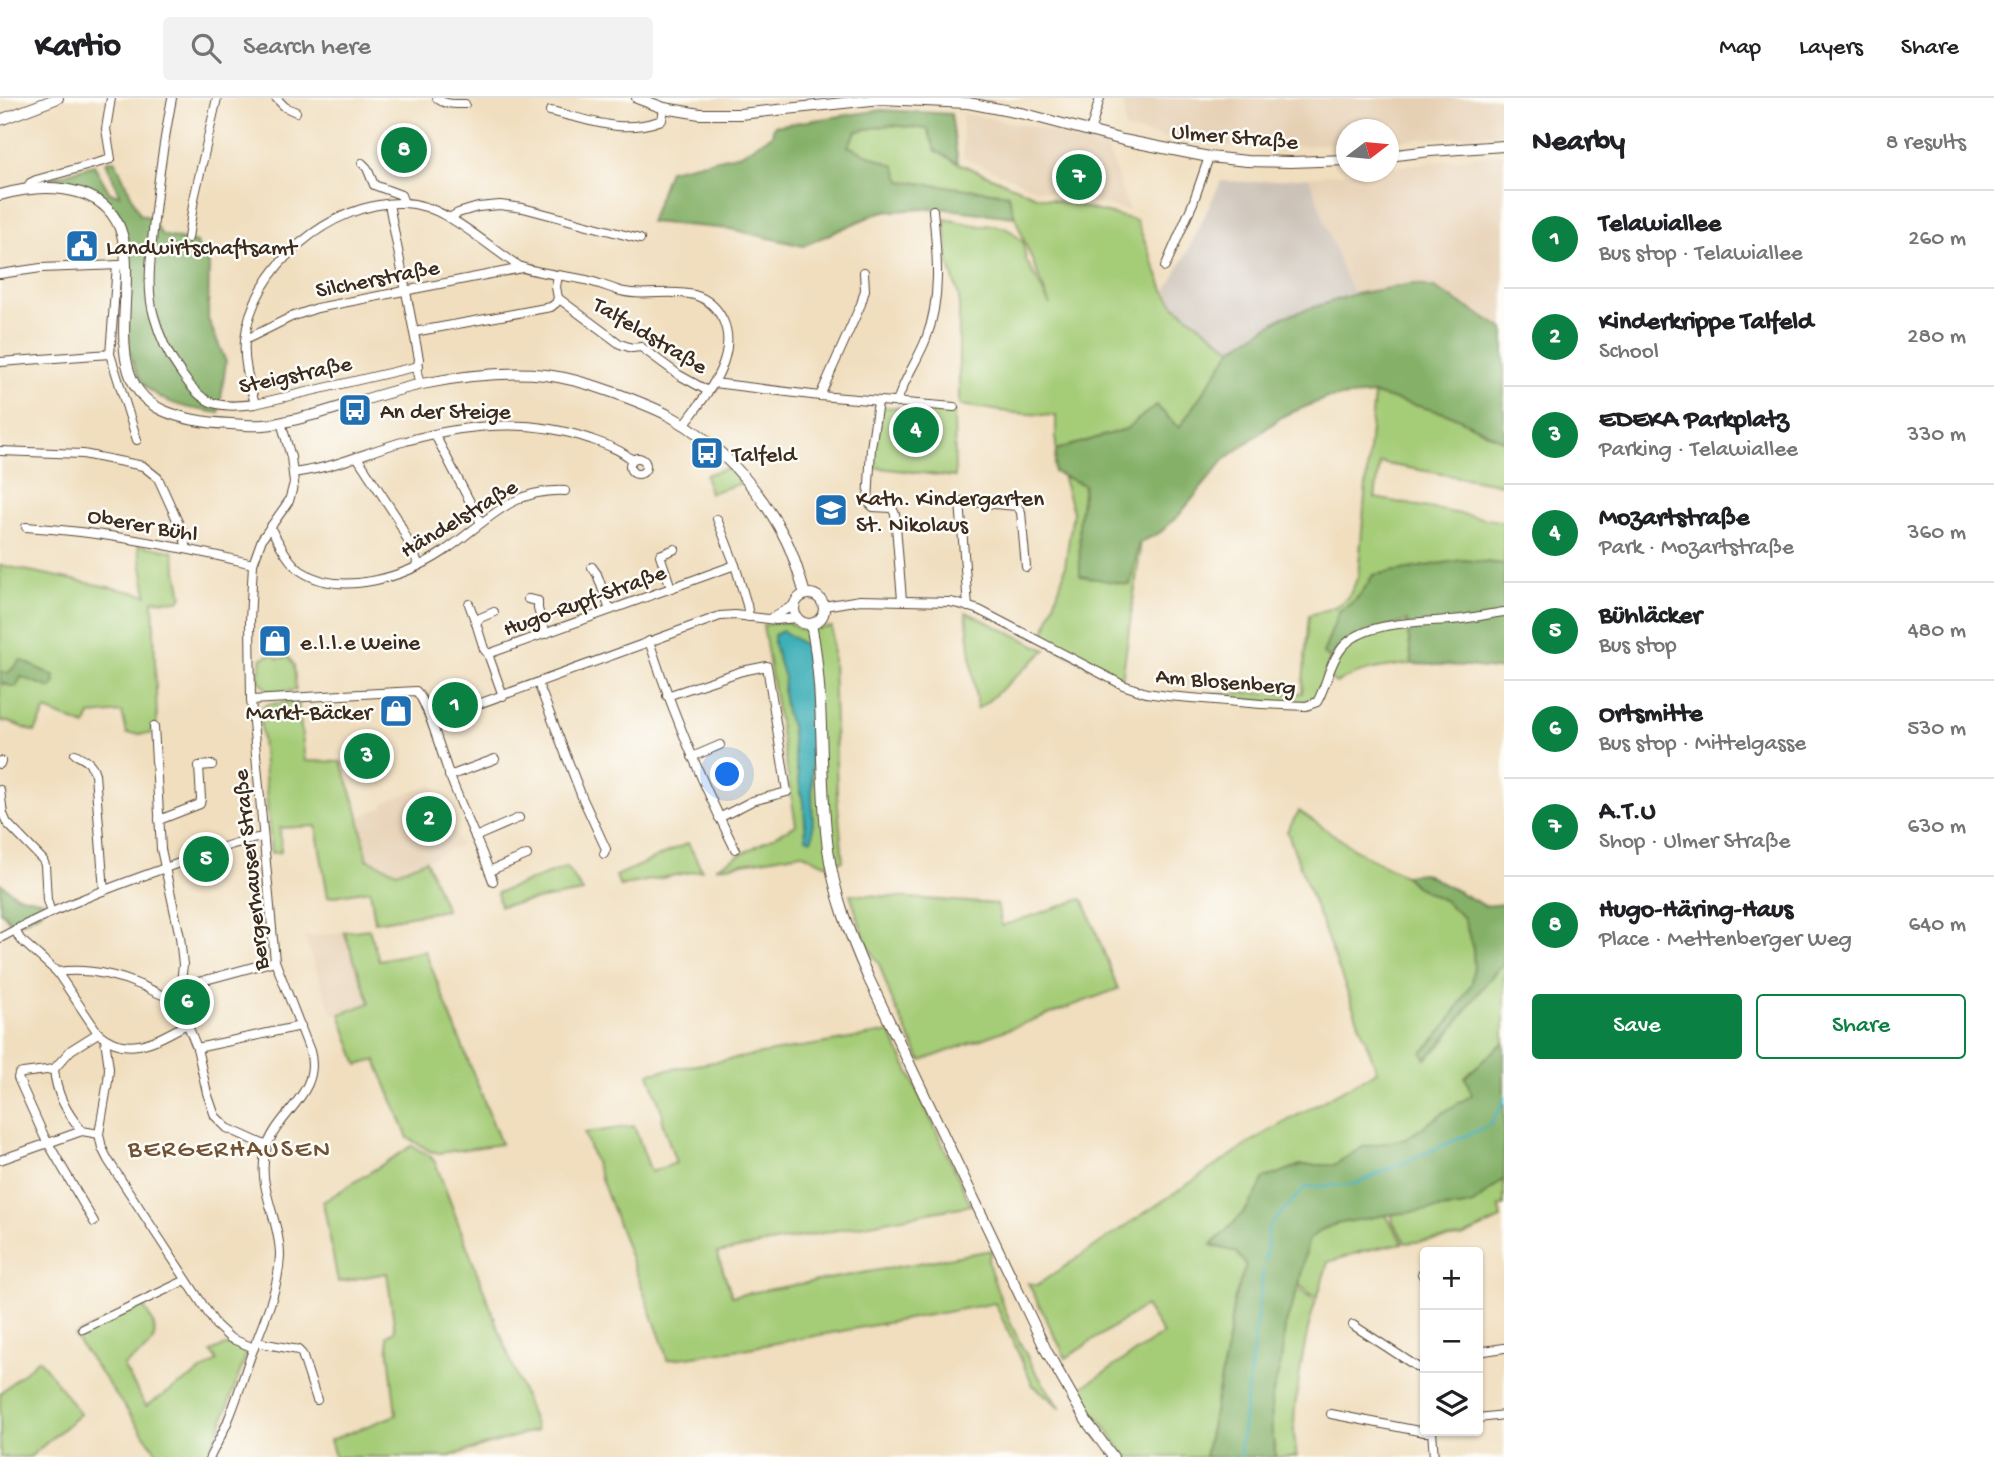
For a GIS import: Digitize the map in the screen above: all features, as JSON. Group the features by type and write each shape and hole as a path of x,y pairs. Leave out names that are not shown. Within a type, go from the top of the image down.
{"main road":[{"path":"0,120 58,98"},
{"name":"Ulmer Straße","path":"637,98 664,108 700,114 740,114 881,99 968,103 1209,157 1247,161 1336,160"},
{"path":"1399,155 1504,146"},
{"path":"0,195 28,189 68,190 97,201 113,217 123,235 123,332 132,380 143,396 161,409 190,420 254,425 281,422 420,385 495,374 547,375 603,389 647,405 684,425 734,467 759,496 789,546 805,594"},
{"path":"805,594 815,595 824,606 821,619 811,624 804,624 796,618 794,606 798,598 805,594"},
{"path":"811,624 821,704 826,835 835,887 847,925 868,977 1047,1352 1087,1422 1113,1457"}],"street":[{"path":"28,189 30,183 36,180 111,159 106,130 111,98"},
{"name":"Steigstraße","path":"172,98 159,169 149,274 153,316 172,360 191,388 208,402 235,406 255,404 419,366"},
{"path":"188,238 217,98"},
{"path":"276,98 285,107 296,112"},
{"path":"437,98 450,104 465,104"},
{"path":"1090,132 1100,98"},
{"path":"550,111 623,127 644,127 662,120 664,108"},
{"path":"1165,267 1193,203 1209,157"},
{"path":"362,163 374,185 401,195 404,203"},
{"name":"Talfeldstraße","path":"255,404 247,368 245,340 257,299 270,276 293,249 340,217 374,206 404,203 423,206 449,218 522,268 585,279 628,292 689,293 708,302 723,321 726,331 724,357 714,383 684,425"},
{"path":"389,204 414,332 420,385"},
{"path":"449,218 478,207 500,205 523,208 640,239"},
{"path":"897,403 927,337 934,307 938,265 933,210"},
{"path":"0,274 39,268 122,265 110,354 137,440"},
{"name":"Silcherstraße","path":"245,340 302,313 522,268"},
{"path":"820,396 862,304 865,290 864,272"},
{"path":"414,332 551,307 558,298 558,275"},
{"name":"Talfeldstraße","path":"558,298 620,344 641,348 679,375 708,391"},
{"path":"0,362 110,354"},
{"path":"714,383 878,402 954,407"},
{"path":"878,402 868,502 873,507 894,510 902,600"},
{"name":"Bergerhauser Straße","path":"267,1146 313,1074 313,1060 275,961 251,700 250,607 253,564 258,548 270,527 289,501 294,483 281,422"},
{"path":"293,474 332,465 409,440 466,429 508,426 560,430 603,444 632,460"},
{"path":"435,435 481,523"},
{"path":"0,452 83,454 143,466 158,478 183,533 187,549"},
{"path":"357,457 397,517 419,565"},
{"name":"Händelstraße","path":"270,527 299,570 318,579 340,583 361,582 380,579 419,565 446,551 491,514 519,499 548,491 565,491"},
{"path":"968,607 960,500 1017,506 1021,512 1026,567"},
{"path":"718,519 735,565 749,617"},
{"name":"Oberer Bühl","path":"26,527 108,535 253,564"},
{"path":"671,589 660,555 675,550"},
{"name":"Hugo-Rupf-Straße","path":"503,696 488,654 735,565"},
{"path":"592,567 610,610"},
{"path":"528,599 538,601 546,634"},
{"name":"Am Blosenberg","path":"824,606 860,600 950,602 979,610 1123,685 1146,693 1306,706 1317,702 1340,650 1346,643 1365,632 1504,612"},
{"path":"469,604 488,654"},
{"path":"768,619 794,606"},
{"path":"476,623 480,618 494,612"},
{"path":"430,716 440,718 720,616 785,620 796,618"},
{"path":"649,641 667,696 734,849"},
{"path":"667,696 742,671 766,666 787,792 752,801 719,818"},
{"path":"538,683 582,797 606,849 604,854"},
{"path":"251,700 416,691 430,716 449,776 493,881"},
{"path":"154,726 159,820 183,965 179,998 197,1048 215,1116 227,1128 267,1146 264,1180 280,1255 274,1288 255,1345 228,1420 210,1457"},
{"path":"692,757 720,745"},
{"path":"75,754 93,766 95,774 104,891"},
{"path":"449,776 495,759"},
{"path":"159,820 200,804 199,766 212,765"},
{"path":"0,790 7,823 43,860 51,913"},
{"path":"475,837 519,818"},
{"path":"0,938 104,891 247,839 263,837"},
{"path":"489,871 527,855"},
{"path":"15,930 20,939 57,972 101,1036 109,1068 99,1135 108,1160 224,1333 230,1338 255,1345 298,1350 302,1354 317,1400"},
{"path":"57,972 97,971 166,996 180,987 275,961"},
{"path":"101,1036 122,1046 138,1046 187,1024"},
{"path":"197,1048 301,1026"},
{"path":"94,1222 48,1142 18,1082 18,1076 54,1069 71,1050 101,1036"},
{"path":"54,1069 57,1091 82,1131"},
{"path":"0,1160 82,1131 99,1135"},
{"path":"83,1329 186,1280"},
{"path":"1353,1325 1420,1369"},
{"path":"1483,1351 1504,1348"},
{"path":"1331,1414 1420,1431"},
{"path":"1483,1417 1504,1415"},
{"path":"1432,1436 1434,1457"}],"shaded area":[{"path":"1124,98 1504,98 1504,133 1399,140 1399,119 1336,119 1336,144 1283,147 1207,145 1125,130"},
{"path":"962,113 1043,129 1107,146 1129,211 1033,188 963,157"},
{"path":"1504,154 1504,329 1413,284 1355,294 1345,277 1309,177 1336,174 1336,182 1399,182 1399,166"},
{"path":"1309,177 1345,277 1355,294 1284,317 1232,349 1175,306 1167,290 1221,181 1253,182"},
{"path":"433,784 438,798 441,797 460,846 397,872 367,859 359,817 384,807 383,803"},
{"path":"344,932 370,1003 333,1016 304,937"}],"green space":[{"path":"882,110 951,114 958,163 935,150 928,129 890,125 857,131 848,146 895,166 901,181 1008,194 1015,217 938,208 880,212 803,246 730,229 650,222 669,170 741,154 772,135 774,126"},
{"path":"890,125 928,129 935,150 958,163 1036,196 1136,220 1164,290 1175,306 1232,349 1179,428 1156,405 1126,429 1056,450 1056,416 959,405 959,296 949,265 945,219 980,226 994,225 1012,232 1023,242 1026,260 1050,305 1008,194 900,181 847,146 856,131"},
{"path":"115,160 140,215 150,217 162,235 196,243 209,264 208,319 226,362 219,413 188,408 165,400 140,378 131,354 128,326 130,266 127,238 118,214 92,193 71,187 42,184 41,181 94,165 110,193 120,195 106,162"},
{"path":"1413,284 1434,288 1504,329 1504,441 1451,415 1374,394 1327,398 1283,416 1224,460 1180,514 1161,532 1139,543 1130,585 1080,576 1079,520 1084,485 1054,472 1056,450 1126,429 1156,405 1179,428 1232,349 1283,317 1355,294"},
{"path":"1374,394 1451,415 1504,441 1504,485 1380,463 1375,498 1504,522 1504,564 1462,560 1373,575 1359,596 1339,611 1323,654 1330,658 1317,697 1281,702 1206,695 1302,693 1309,615 1340,604 1350,594 1358,576"},
{"path":"882,407 954,412 955,477 872,467"},
{"path":"728,468 742,483 710,493 705,475"},
{"path":"1062,475 1084,485 1079,520 1139,543 1140,552 1122,680 1051,646 1043,638 1064,573 1073,512"},
{"path":"138,545 173,551 182,596 179,601 153,600 157,721 150,734 127,734 122,712 90,715 85,726 46,710 35,732 0,721 0,565 147,595"},
{"path":"1462,560 1504,564 1504,670 1412,664 1407,621 1345,641 1330,658 1323,654 1339,611 1359,596 1373,575"},
{"path":"966,612 1046,650 977,709"},
{"path":"786,622 802,630 832,627 837,794 843,861 825,864 801,853 715,868 796,825 763,625"},
{"path":"1407,625 1412,664 1372,669 1336,683 1329,678 1347,644 1368,633"},
{"path":"273,654 278,659 289,657 294,665 296,690 268,692 258,678 262,658"},
{"path":"21,660 54,676 55,682 51,688 21,677 16,687 0,683 0,671 8,673"},
{"path":"298,701 305,761 341,762 358,812 367,859 397,872 426,860 446,910 375,922 370,890 328,897 316,826 280,828 281,852 271,853 260,713 262,708 269,704"},
{"path":"1299,811 1365,856 1404,875 1415,886 1445,901 1464,918 1473,949 1472,983 1448,1023 1422,1053 1426,1059 1445,1041 1487,980 1504,963 1504,1042 1465,1077 1473,1095 1406,1139 1363,1147 1334,1165 1301,1165 1264,1179 1248,1207 1211,1245 1236,1252 1246,1265 1234,1300 1205,1457 1127,1457 1089,1406 1081,1388 1163,1334 1145,1306 1066,1358 1028,1283 1037,1285 1260,1136 1377,1071 1287,831"},
{"path":"688,843 702,870 620,886 616,876"},
{"path":"567,867 583,892 500,906 497,893"},
{"path":"1423,873 1485,906 1504,904 1504,963 1426,1059 1422,1053 1448,1023 1472,983 1474,966 1473,949 1464,918 1445,901 1415,886 1404,875"},
{"path":"0,883 16,895 44,901 42,911 14,927 0,912"},
{"path":"850,894 997,904 1002,926 1081,899 1118,989 921,1061 891,998 880,966 866,942"},
{"path":"369,929 379,960 425,951 501,1144 439,1153 430,1151 408,1138 376,1060 358,1065 340,1014 370,1003 344,932"},
{"path":"890,1032 971,1205 717,1253 732,1296 992,1250 988,1260 1003,1306 1029,1359 1061,1408 1033,1385 995,1303 749,1348 667,1360 584,1133 634,1126 651,1172 676,1163 649,1073"},
{"path":"1504,1042 1504,1179 1473,1204 1336,1224 1320,1230 1308,1241 1299,1285 1285,1326 1281,1362 1271,1400 1276,1457 1205,1457 1234,1300 1246,1265 1236,1252 1211,1245 1248,1207 1263,1179 1301,1165 1334,1165 1363,1147 1406,1139 1472,1095 1465,1077"},
{"path":"412,1146 435,1162 537,1430 447,1457 335,1457 330,1440 396,1415 387,1335 395,1331 387,1273 338,1282 323,1202"},
{"path":"1504,1179 1504,1206 1499,1206 1501,1219 1462,1237 1406,1243 1393,1222 1392,1214 1473,1204"},
{"path":"1386,1215 1403,1243 1328,1262 1317,1298 1299,1285 1308,1240 1315,1233 1344,1222"},
{"path":"1298,1288 1316,1301 1306,1337 1296,1396 1294,1433 1297,1457 1276,1457 1271,1400 1281,1362 1285,1326"},
{"path":"142,1305 154,1328 152,1342 123,1366 146,1406 217,1361 211,1352 230,1345 238,1347 246,1355 221,1425 205,1457 160,1457 74,1336"},
{"path":"39,1359 80,1414 30,1457 0,1457 0,1393"}],"water":[{"path":"783,631 803,644 808,652 811,840 806,838 791,726 783,692 784,678 774,645 774,635"}],"waterway":[{"path":"1265,1262 1269,1226 1306,1187 1355,1184 1490,1125 1504,1097"},
{"path":"1241,1457 1263,1271"}],"place":[{"name":"Hugo-Häring-Haus","path":"404,150"},
{"name":"A.T.U","path":"1079,177"},
{"name":"Landwirtschaftsamt","path":"82,246"},
{"name":"An der Steige","path":"355,410"},
{"name":"Mozartstraße","path":"916,430"},
{"name":"Talfeld","path":"707,453"},
{"name":"Kath. Kindergarten St. Nikolaus","path":"831,510"},
{"name":"e.l.l.e Weine","path":"275,641"},
{"name":"Telawiallee","path":"455,705"},
{"name":"Markt-Bäcker","path":"396,711"},
{"name":"EDEKA Parkplatz","path":"367,756"},
{"name":"Kinderkrippe Talfeld","path":"429,819"},
{"name":"Bühläcker","path":"206,859"},
{"name":"Ortsmitte","path":"187,1002"}],"district":[{"name":"BERGERHAUSEN","path":"230,1147"}]}
